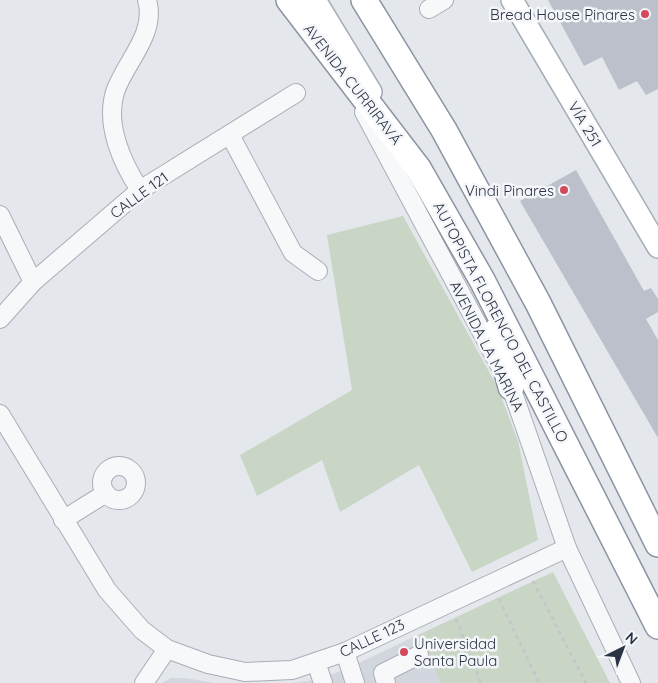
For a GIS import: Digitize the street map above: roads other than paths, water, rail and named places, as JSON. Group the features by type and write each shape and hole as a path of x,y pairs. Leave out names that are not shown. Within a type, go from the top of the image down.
{"highway":[{"name":"AVENIDA CURRIRAVÁ","path":"288,0 418,168"},
{"path":"364,0 444,130 538,303 658,544"},
{"name":"AUTOPISTA FLORENCIO DEL CASTILLO","path":"418,168 482,280 658,626"},
{"path":"482,280 511,387"}],"main road":[{"name":"AUTOPISTA FLORENCIO DEL CASTILLO","path":"315,0 418,168"},
{"name":"VÍA 251","path":"512,0 658,247"}],"street":[{"path":"140,190 132,178 115,139 112,112 115,92 146,35 147,0"},
{"path":"429,10 444,0"},
{"name":"AVENIDA LA MARINA","path":"344,74 511,387 568,548 631,683"},
{"name":"CALLE 121","path":"0,319 33,282 140,190 296,93"},
{"path":"230,135 293,253 318,271"},
{"path":"0,215 33,282"},
{"name":"CALLE 123","path":"0,414 63,520 120,608 142,630 167,649 208,664 245,672 292,670 345,652 568,548"},
{"path":"63,520 106,493"},
{"path":"144,683 167,649"},
{"path":"345,652 355,683"},
{"path":"386,683 383,673 419,655"},
{"path":"316,662 323,683"}],"place":[{"name":"Bread House Pinares","path":"645,14"},
{"name":"Vindi Pinares","path":"564,190"},
{"name":"Universidad Santa Paula","path":"404,652"}]}
